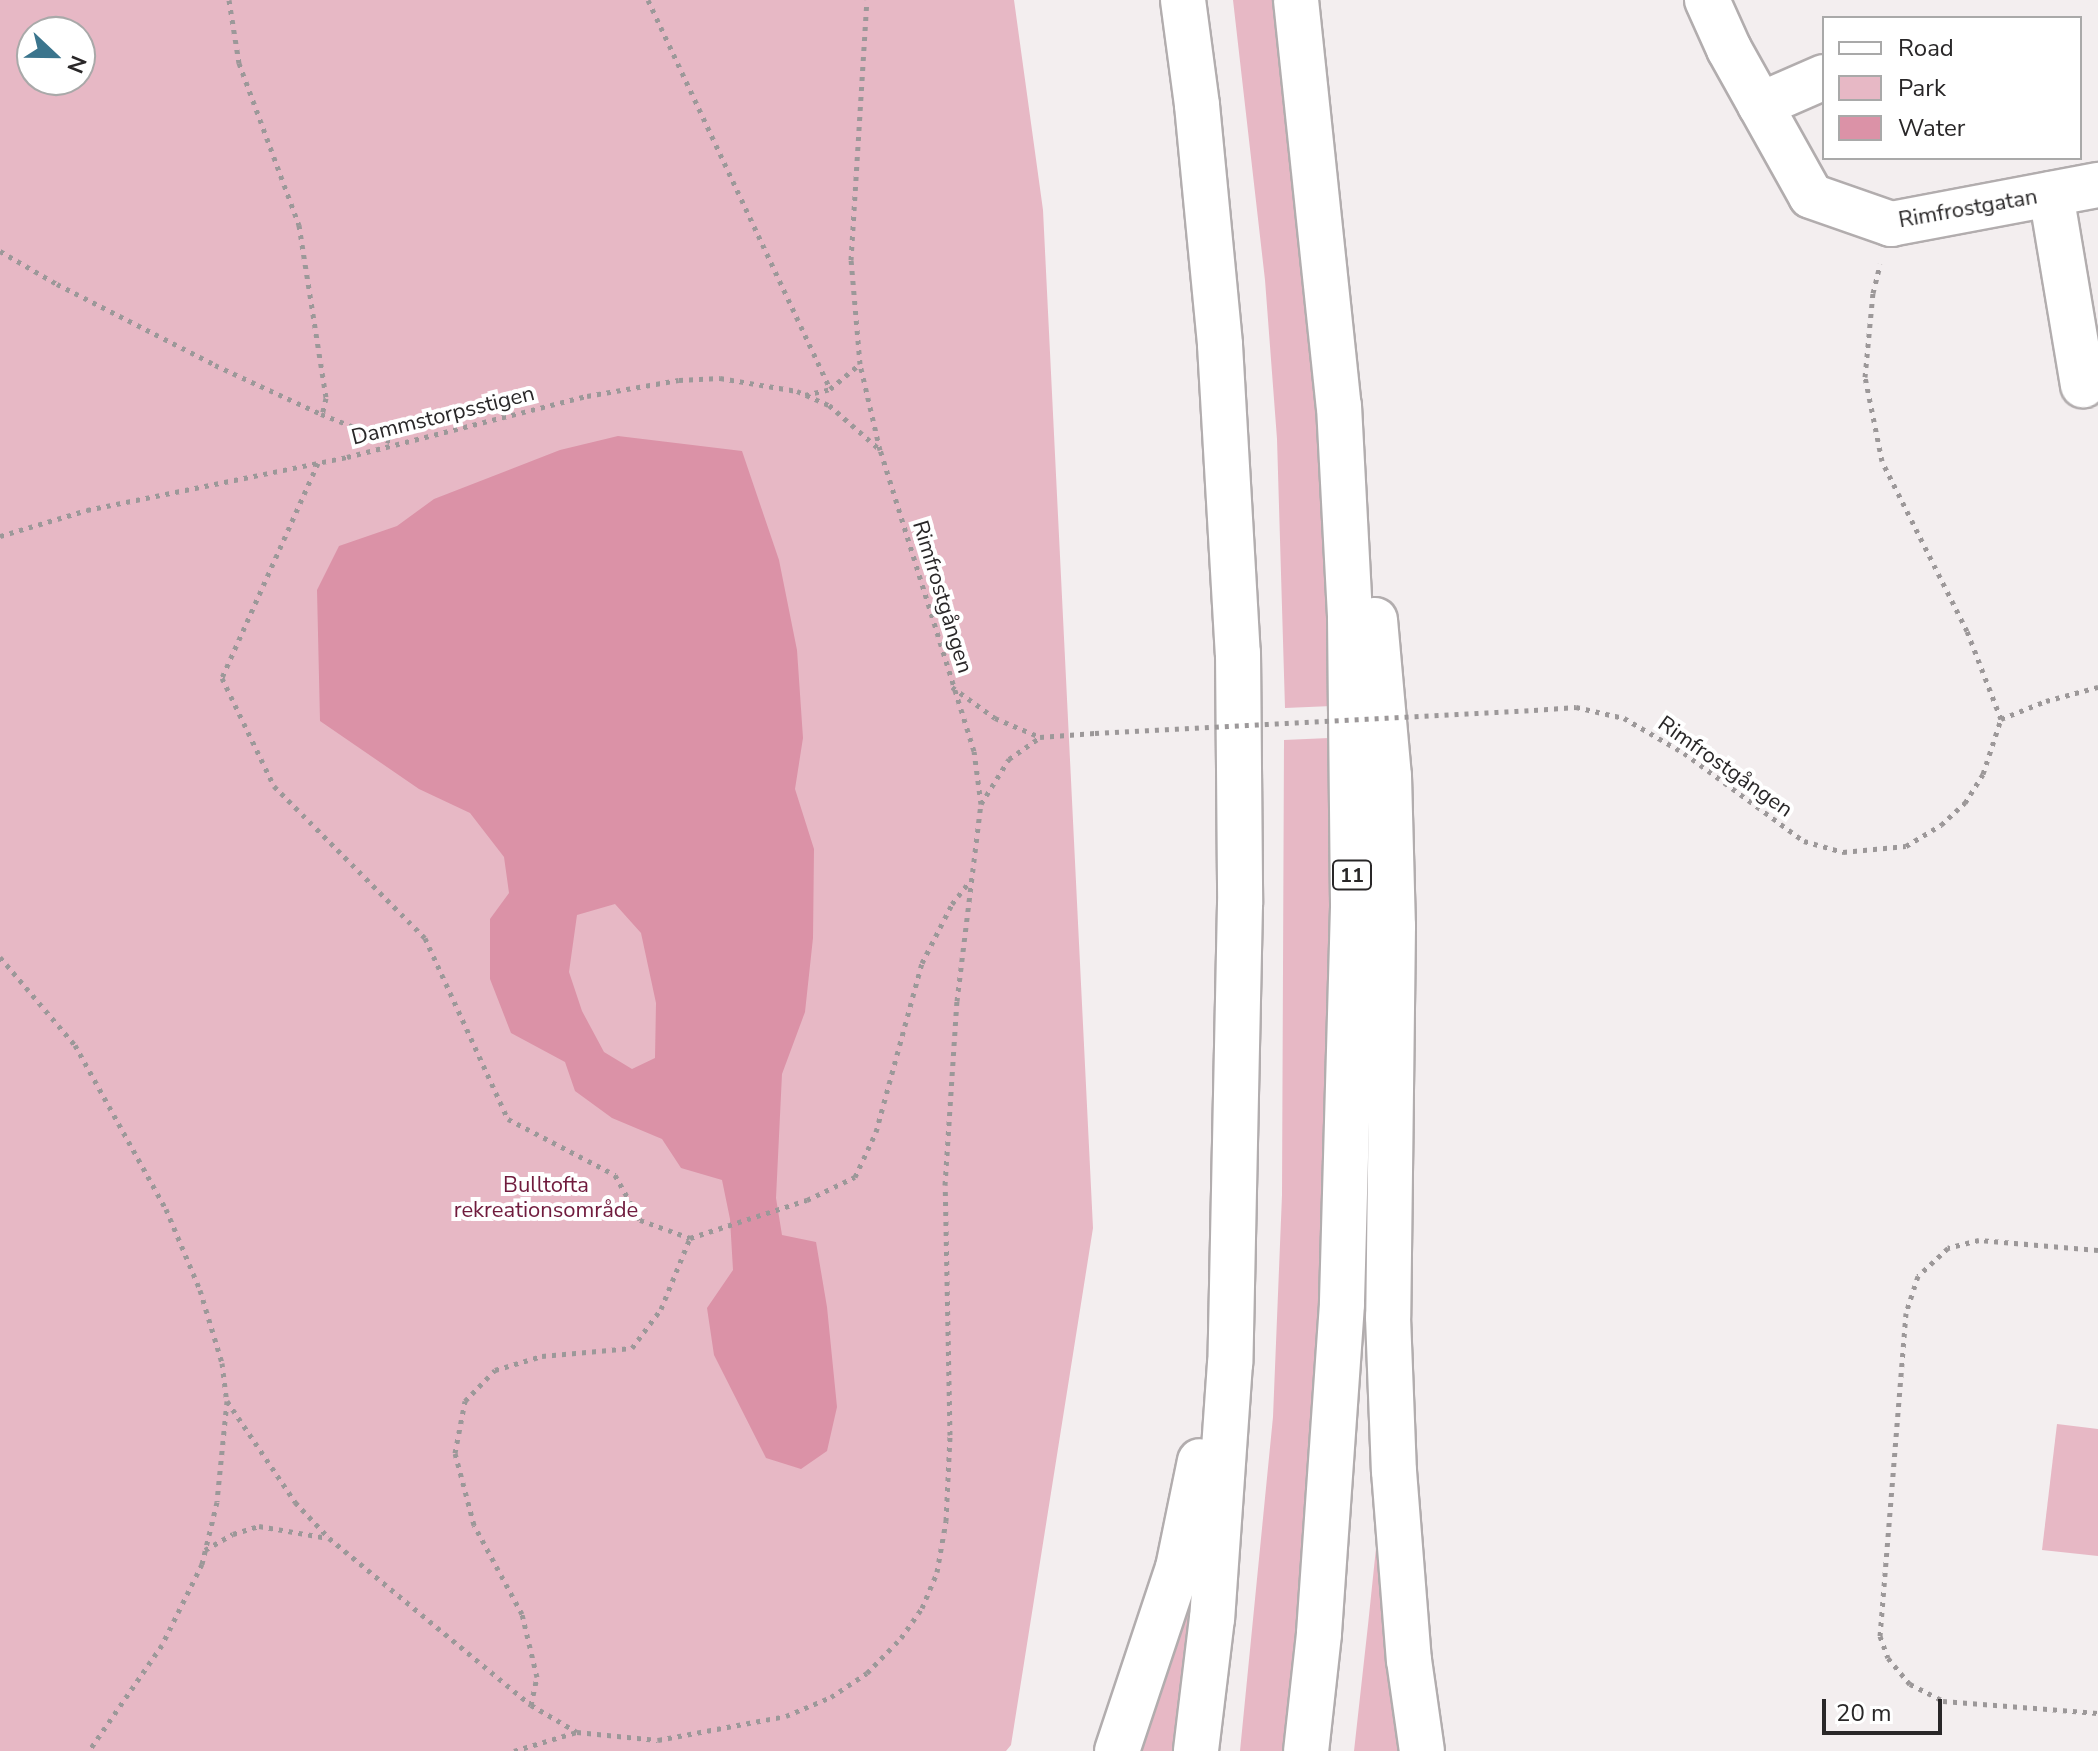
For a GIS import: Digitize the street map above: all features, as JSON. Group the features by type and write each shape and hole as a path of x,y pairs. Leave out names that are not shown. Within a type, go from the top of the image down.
{"main road":[{"path":"1183,0 1220,345 1238,653 1240,904 1230,1363 1212,1618 1196,1751"},
{"name":"11","path":"1296,0 1339,406 1350,617 1351,1032 1333,1457 1306,1751"},
{"name":"Rimfrostgatan","path":"1707,0 1811,196 1891,224 2098,185"},
{"path":"1760,105 1822,78"},
{"path":"2051,194 2083,385"},
{"path":"1339,406 1373,599 1389,776 1393,1049 1388,1317 1404,1604 1422,1751"},
{"path":"1117,1751 1178,1568 1208,1423 1225,1279 1236,1101"}],"path":[{"path":"229,0 239,63 299,225 326,398 322,415"},
{"path":"648,0 830,389"},
{"name":"Rimfrostgången","path":"867,0 851,260 860,364 880,450 951,686 995,718 1040,737 1576,707 1624,718 1684,753 1804,841 1843,852 1906,846 1941,825 1965,803 1983,774 2001,719"},
{"path":"1891,224 1873,293 1865,377 1882,461 1967,631 2001,719 2046,701 2098,687"},
{"path":"0,251 57,284 215,365 322,415 393,442"},
{"path":"804,395 830,389 860,364"},
{"name":"Dammstorpsstigen","path":"0,536 87,510 318,463 587,396 679,380 720,378 768,384 804,395 829,405 880,450"},
{"path":"318,463 222,678 274,786 425,938 508,1119 615,1175 640,1220 690,1238 807,1200 855,1177 876,1132 922,963 952,904 972,880"},
{"path":"514,1751 577,1732 658,1740 786,1716 831,1697 867,1673 901,1638 922,1608 937,1572 946,1521 950,1435 945,1185 957,1001 981,804 974,751 951,686"},
{"path":"981,804 1009,759 1040,737"},
{"path":"0,957 75,1045 166,1209 205,1305 222,1363 227,1401 217,1502 205,1550 162,1645 89,1751"},
{"path":"531,1705 537,1677 522,1614 474,1525 455,1453 465,1401 495,1370 542,1356 632,1348 661,1309 690,1238"},
{"path":"2098,1250 1979,1240 1948,1248 1918,1276 1906,1313 1880,1636 1888,1658 1910,1684 1943,1701 2098,1713"},
{"path":"227,1401 287,1490 329,1538 531,1705 577,1732"},
{"path":"205,1550 233,1534 259,1526 329,1538"}],"green space":[{"name":"Bulltofta rekreationsområde","path":"0,0 1014,0 1043,210 1093,1228 1011,1745 1006,1751 0,1751"},
{"path":"1233,0 1275,0 1302,232 1317,409 1332,706 1285,708 1277,439 1265,280"},
{"path":"1329,738 1334,925 1327,1201 1296,1668 1285,1751 1240,1751 1273,1417 1282,1195 1284,740"},
{"path":"2057,1424 2098,1429 2098,1556 2042,1550"},
{"path":"1378,1529 1400,1751 1354,1751 1368,1625"},
{"path":"1193,1587 1176,1751 1135,1751"}],"water":[{"path":"618,436 742,451 779,560 797,650 803,738 795,789 814,849 813,938 805,1012 782,1074 776,1198 782,1235 816,1242 827,1307 837,1407 827,1451 801,1469 766,1458 714,1355 707,1308 733,1270 730,1219 722,1180 681,1168 662,1139 612,1118 575,1091 565,1062 511,1033 490,979 490,919 509,893 504,857 470,813 419,789 320,721 317,590 339,546 397,526 434,499 560,450","holes":["615,904 641,933 656,1003 655,1058 632,1069 604,1052 582,1011 569,972 577,915"]}]}
